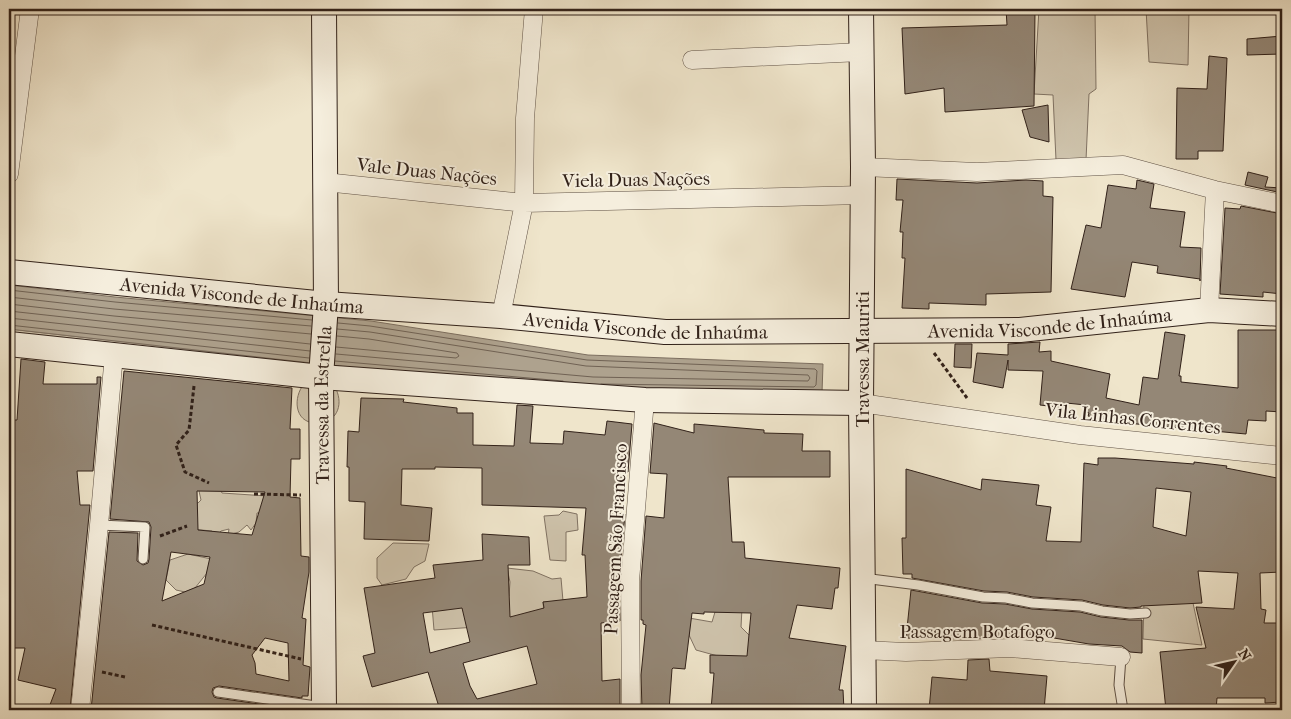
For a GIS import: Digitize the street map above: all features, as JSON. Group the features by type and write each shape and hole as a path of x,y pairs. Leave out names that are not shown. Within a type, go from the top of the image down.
{"street":[{"path":"9,174 30,9"},
{"name":"Travessa da Estrella","path":"324,9 326,305 322,376 324,709"},
{"path":"501,316 524,203 525,118 534,9"},
{"name":"Travessa Mauriti","path":"861,9 863,167 861,397 864,710"},
{"path":"692,60 862,52"},
{"path":"863,167 977,172 1123,166 1215,190 1282,204"},
{"name":"Vale Duas Nações","path":"325,182 524,203"},
{"path":"1209,310 1215,190"},
{"name":"Viela Duas Nações","path":"524,203 863,195"},
{"name":"Avenida Visconde de Inhaúma","path":"9,272 326,305 501,316 665,332 1020,330 1209,310 1282,314"},
{"path":"9,344 322,376 645,400 861,397"},
{"path":"80,710 114,354"},
{"name":"Vila Linhas Correntes","path":"861,397 980,420 1080,435 1282,456"},
{"name":"Passagem São Francisco","path":"630,710 630,581 645,400"},
{"name":"Passagem Botafogo","path":"864,650 906,652 1010,648 1121,657"}],"lane":[{"path":"99,525 144,527 143,559"},
{"path":"863,578 918,585 983,597 1081,606 1102,611 1130,614 1146,613"},
{"path":"1121,657 1119,685 1123,710"},
{"path":"218,692 324,709"}],"path":[{"path":"918,330 970,402 980,420"},
{"path":"197,363 189,430 176,445 185,472 209,483"},
{"path":"254,494 322,495"},
{"path":"144,536 160,536 187,526"},
{"path":"152,625 323,664"}],"shaded area":[{"path":"1039,9 1095,9 1096,89 1089,94 1086,160 1056,160 1053,95 1034,94"},
{"path":"1146,9 1189,9 1188,65 1149,62"},
{"path":"9,329 302,362 300,370 9,341"},
{"path":"304,384 336,389 339,402 333,417 322,423 315,423 308,422 299,414 298,395"},
{"path":"217,483 222,493 267,496 266,512 257,513 256,523 251,530 247,525 239,532 228,535 229,529 221,531 215,538 212,531 191,529 177,504 198,503 201,500 199,491"},
{"path":"563,511 577,514 578,530 566,532 566,561 550,560 544,516 559,515"},
{"path":"393,543 429,544 425,561 414,567 406,579 382,585 377,578 377,558"},
{"path":"188,554 211,559 207,573 195,588 185,592 176,590 166,580 170,560"},
{"path":"507,568 533,571 552,579 561,578 563,601 543,602 545,622 434,630 432,606 509,596 510,582"},
{"path":"1144,601 1193,603 1202,645 1143,639"},
{"path":"742,608 741,627 750,636 761,658 736,661 696,650 689,635 689,618 712,622 715,612"}],"water":[{"path":"9,285 371,321 588,355 823,364 822,393 592,389 365,369 9,329"}],"building":[{"path":"1006,9 1035,9 1034,106 945,112 944,88 905,94 902,28 1007,25"},
{"path":"1282,36 1282,54 1247,55 1247,39"},
{"path":"1209,56 1227,58 1223,151 1198,151 1198,159 1176,159 1177,88 1207,89"},
{"path":"1048,105 1049,142 1030,137 1022,110"},
{"path":"1248,172 1268,177 1265,187 1282,188 1282,193 1245,185"},
{"path":"897,179 977,183 1026,180 1043,181 1043,196 1053,197 1051,292 986,294 986,305 929,303 929,309 902,308 905,258 902,258 903,232 900,232 903,200 896,200"},
{"path":"1137,180 1154,184 1150,208 1185,212 1180,247 1201,248 1200,281 1200,279 1157,273 1158,266 1132,262 1125,297 1071,289 1086,225 1101,228 1108,185 1136,189"},
{"path":"1241,206 1282,214 1282,294 1263,292 1263,297 1220,294 1225,208 1240,209"},
{"path":"1238,330 1282,330 1282,412 1266,411 1266,421 1248,420 1246,434 1126,423 1088,416 1089,413 1086,412 1086,405 1066,403 1065,408 1040,405 1043,371 1008,370 1008,360 1003,388 973,382 977,353 1008,355 1008,344 1040,342 1039,352 1051,351 1051,361 1110,374 1106,398 1139,405 1143,377 1158,379 1165,332 1185,335 1179,376 1181,376 1181,382 1238,388"},
{"path":"955,344 972,344 971,368 954,367"},
{"path":"21,359 45,362 43,384 97,384 97,377 101,377 93,471 77,471 80,505 90,505 70,710 48,710 56,689 18,680 25,648 9,648 9,420 17,420"},
{"path":"124,371 292,388 290,429 300,429 300,459 291,459 290,497 300,498 301,556 309,557 309,572 302,618 306,619 303,665 310,667 308,696 302,696 302,698 219,686 213,688 212,692 214,697 217,698 301,710 91,710 109,532 138,533 137,561 143,565 148,563 149,559 151,527 149,522 110,519","holes":["197,491 265,492 252,535 198,530","171,552 210,557 204,584 162,601","265,638 288,643 289,681 256,674 252,655"]},
{"path":"361,398 404,399 403,402 457,408 457,413 473,413 473,445 514,446 517,405 533,406 530,443 563,444 564,431 605,435 607,421 632,424 628,472 624,472 619,513 625,514 619,580 620,621 601,623 602,681 620,679 620,710 440,710 428,672 372,687 363,656 375,653 364,588 435,578 433,565 483,560 482,534 529,537 530,565 508,565 510,617 544,608 543,602 587,597 585,555 582,555 586,508 482,505 482,468 435,467 435,469 402,469 401,505 432,508 429,541 364,539 365,502 349,501 349,467 347,467 348,431 359,432","holes":["462,608 470,642 430,653 423,613","527,646 537,684 477,699 470,686 463,663"]},
{"path":"654,423 694,433 694,424 764,430 764,433 803,434 802,451 830,451 830,477 728,477 732,542 744,542 745,558 840,568 838,588 835,588 832,609 797,605 789,638 846,646 839,690 843,690 844,710 711,710 714,673 710,673 710,655 747,656 751,613 704,612 704,614 692,613 685,669 672,669 669,710 642,709 641,675 646,625 641,620 641,581 646,516 664,518 667,474 650,473"},
{"path":"1098,458 1194,464 1194,462 1227,466 1226,468 1282,479 1279,503 1282,504 1282,572 1260,573 1261,609 1266,610 1264,623 1282,623 1282,702 1265,703 1265,698 1217,698 1216,710 1166,710 1160,652 1206,648 1196,607 1234,609 1238,573 1198,571 1202,603 1130,608 1082,600 984,591 912,578 912,574 903,574 902,538 906,538 906,469 981,490 982,479 1039,485 1036,505 1051,507 1046,541 1081,542 1084,463 1098,465","holes":["1156,488 1191,492 1186,536 1153,527"]},
{"path":"911,590 982,603 1142,620 1142,653 1130,652 1122,646 1089,644 1054,638 1055,634 989,636 989,638 969,639 906,638"},
{"path":"989,659 990,671 1047,676 1044,710 929,710 932,677 967,680 968,660"}]}
